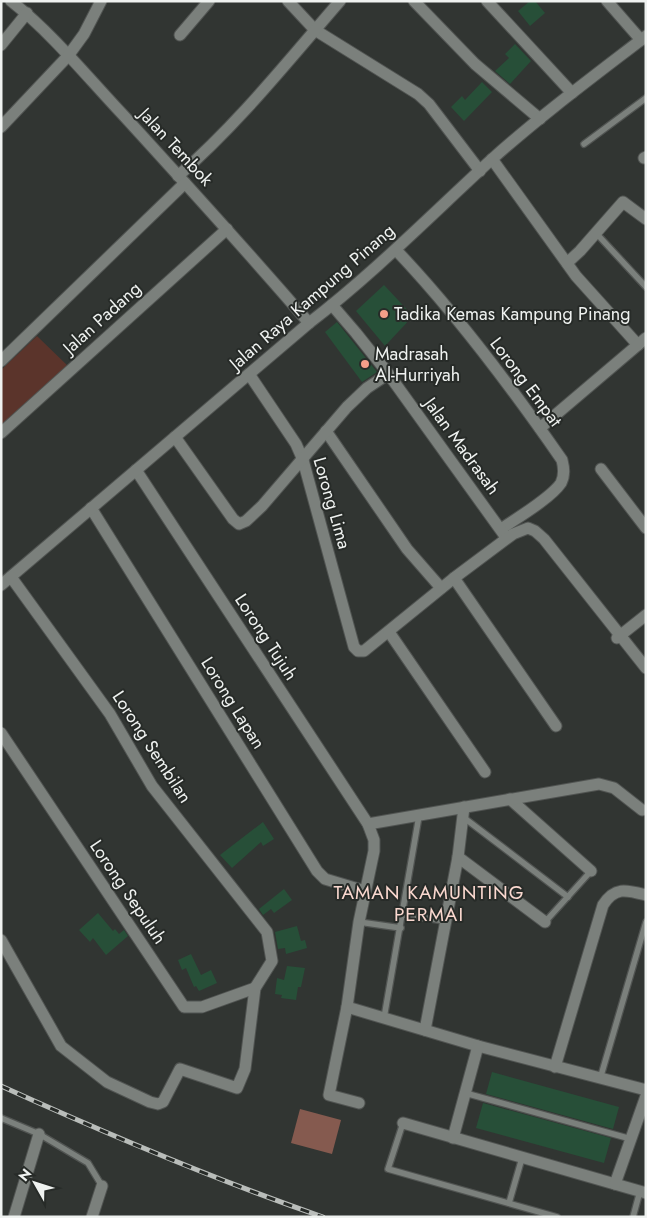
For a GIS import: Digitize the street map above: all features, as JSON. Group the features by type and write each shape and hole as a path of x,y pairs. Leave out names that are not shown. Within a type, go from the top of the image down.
{"street":[{"name":"Jalan Tembok","path":"11,1 27,13 68,56 227,229 309,323"},
{"path":"1,127 68,56 84,34 101,1"},
{"path":"180,35 209,1"},
{"path":"288,1 315,30 418,94 429,104 480,171"},
{"path":"1,361 182,180 340,1"},
{"path":"414,1 475,64 540,119"},
{"path":"487,1 572,93"},
{"path":"607,1 643,38"},
{"path":"1,45 27,13"},
{"name":"Jalan Raya Kampung Pinang","path":"1,585 396,250 492,159 643,38"},
{"path":"492,159 576,276 642,342 540,428"},
{"path":"567,263 624,202 646,219"},
{"name":"Jalan Padang","path":"2,431 227,229"},
{"name":"Lorong Empat","path":"396,250 426,284 540,428 562,460 565,469 562,481 555,490 504,534"},
{"name":"Jalan Madrasah","path":"332,305 369,348 504,534"},
{"name":"Lorong Lima","path":"249,374 296,444 303,460 354,647 358,651 364,651 389,632"},
{"path":"175,437 233,519 239,524 246,521 262,506 347,407 366,388 388,374"},
{"path":"326,431 407,549 441,588"},
{"path":"601,469 646,528"},
{"name":"Lorong Tujuh","path":"136,470 368,824 374,840 374,851 359,922 346,1007 329,1095 359,1103"},
{"name":"Lorong Lapan","path":"91,508 317,871 325,879 365,891"},
{"path":"485,772 389,632 504,534 528,528 544,539 618,636 646,668"},
{"name":"Lorong Sembilan","path":"11,577 110,714 152,786 267,932 272,961 255,988"},
{"path":"454,578 556,726"},
{"path":"618,636 646,615"},
{"name":"Lorong Sepuluh","path":"1,733 184,1007 202,1007 255,988"},
{"path":"368,824 419,815 464,812 510,798 599,784 614,788 642,810"},
{"path":"510,798 591,871"},
{"path":"425,1030 458,857 464,812"},
{"path":"458,857 545,922"},
{"path":"555,1067 603,905 616,892 626,890 646,895"},
{"path":"1,940 61,1046 107,1082 158,1104 163,1102 180,1070 237,1088 245,1069 255,988"},
{"path":"346,1007 600,1080 646,1090"},
{"path":"453,1138 478,1046"},
{"path":"615,1184 646,1096"},
{"path":"403,1123 643,1192"},
{"path":"14,1217 39,1134"},
{"path":"92,1217 102,1186"}],"lane":[{"path":"584,144 646,98"},
{"path":"596,233 646,287"},
{"path":"464,812 568,897"},
{"path":"384,1018 419,815"},
{"path":"545,922 591,871"},
{"path":"403,916 446,921"},
{"path":"359,922 401,928"},
{"path":"600,1080 646,922"},
{"path":"465,1093 631,1139"},
{"path":"1,1118 39,1134 88,1163 102,1186"},
{"path":"403,1123 388,1169 557,1217"},
{"path":"509,1203 522,1158"},
{"path":"633,1217 643,1192"}],"shaded area":[{"path":"37,336 71,369 1,429 1,370"},
{"path":"300,1109 341,1120 332,1154 291,1143"}],"building":[{"path":"530,1 535,1 545,13 530,26 518,11"},
{"path":"515,44 531,61 510,84 495,71 509,58 505,54"},
{"path":"482,82 492,92 464,121 451,107 462,96 465,100"},
{"name":"Tadika Kemas Kampung Pinang","path":"384,285 413,316 385,346 356,311"},
{"path":"337,322 377,372 362,382 325,332"},
{"path":"263,822 274,839 263,846 261,842 232,868 220,855"},
{"path":"284,889 292,900 274,913 271,909 263,915 259,909"},
{"path":"98,913 113,931 115,929 119,934 124,930 128,936 106,955 93,938 90,942 79,930"},
{"path":"297,926 301,941 305,940 307,948 286,954 285,948 278,949 275,932"},
{"path":"191,954 201,975 211,970 217,983 199,991 196,986 194,987 186,968 182,970 178,960"},
{"path":"287,966 305,968 301,987 298,987 296,1000 281,998 282,995 275,994 277,978 284,980"},
{"path":"492,1072 619,1107 613,1129 486,1094"},
{"path":"483,1103 611,1138 604,1163 476,1128"}],"railway":[{"path":"1,1086 160,1155 323,1217"}],"place":[{"name":"Tadika Kemas Kampung Pinang","path":"384,314"},
{"name":"Madrasah Al-Hurriyah","path":"365,364"}],"district":[{"name":"TAMAN KAMUNTING PERMAI","path":"429,903"}]}
